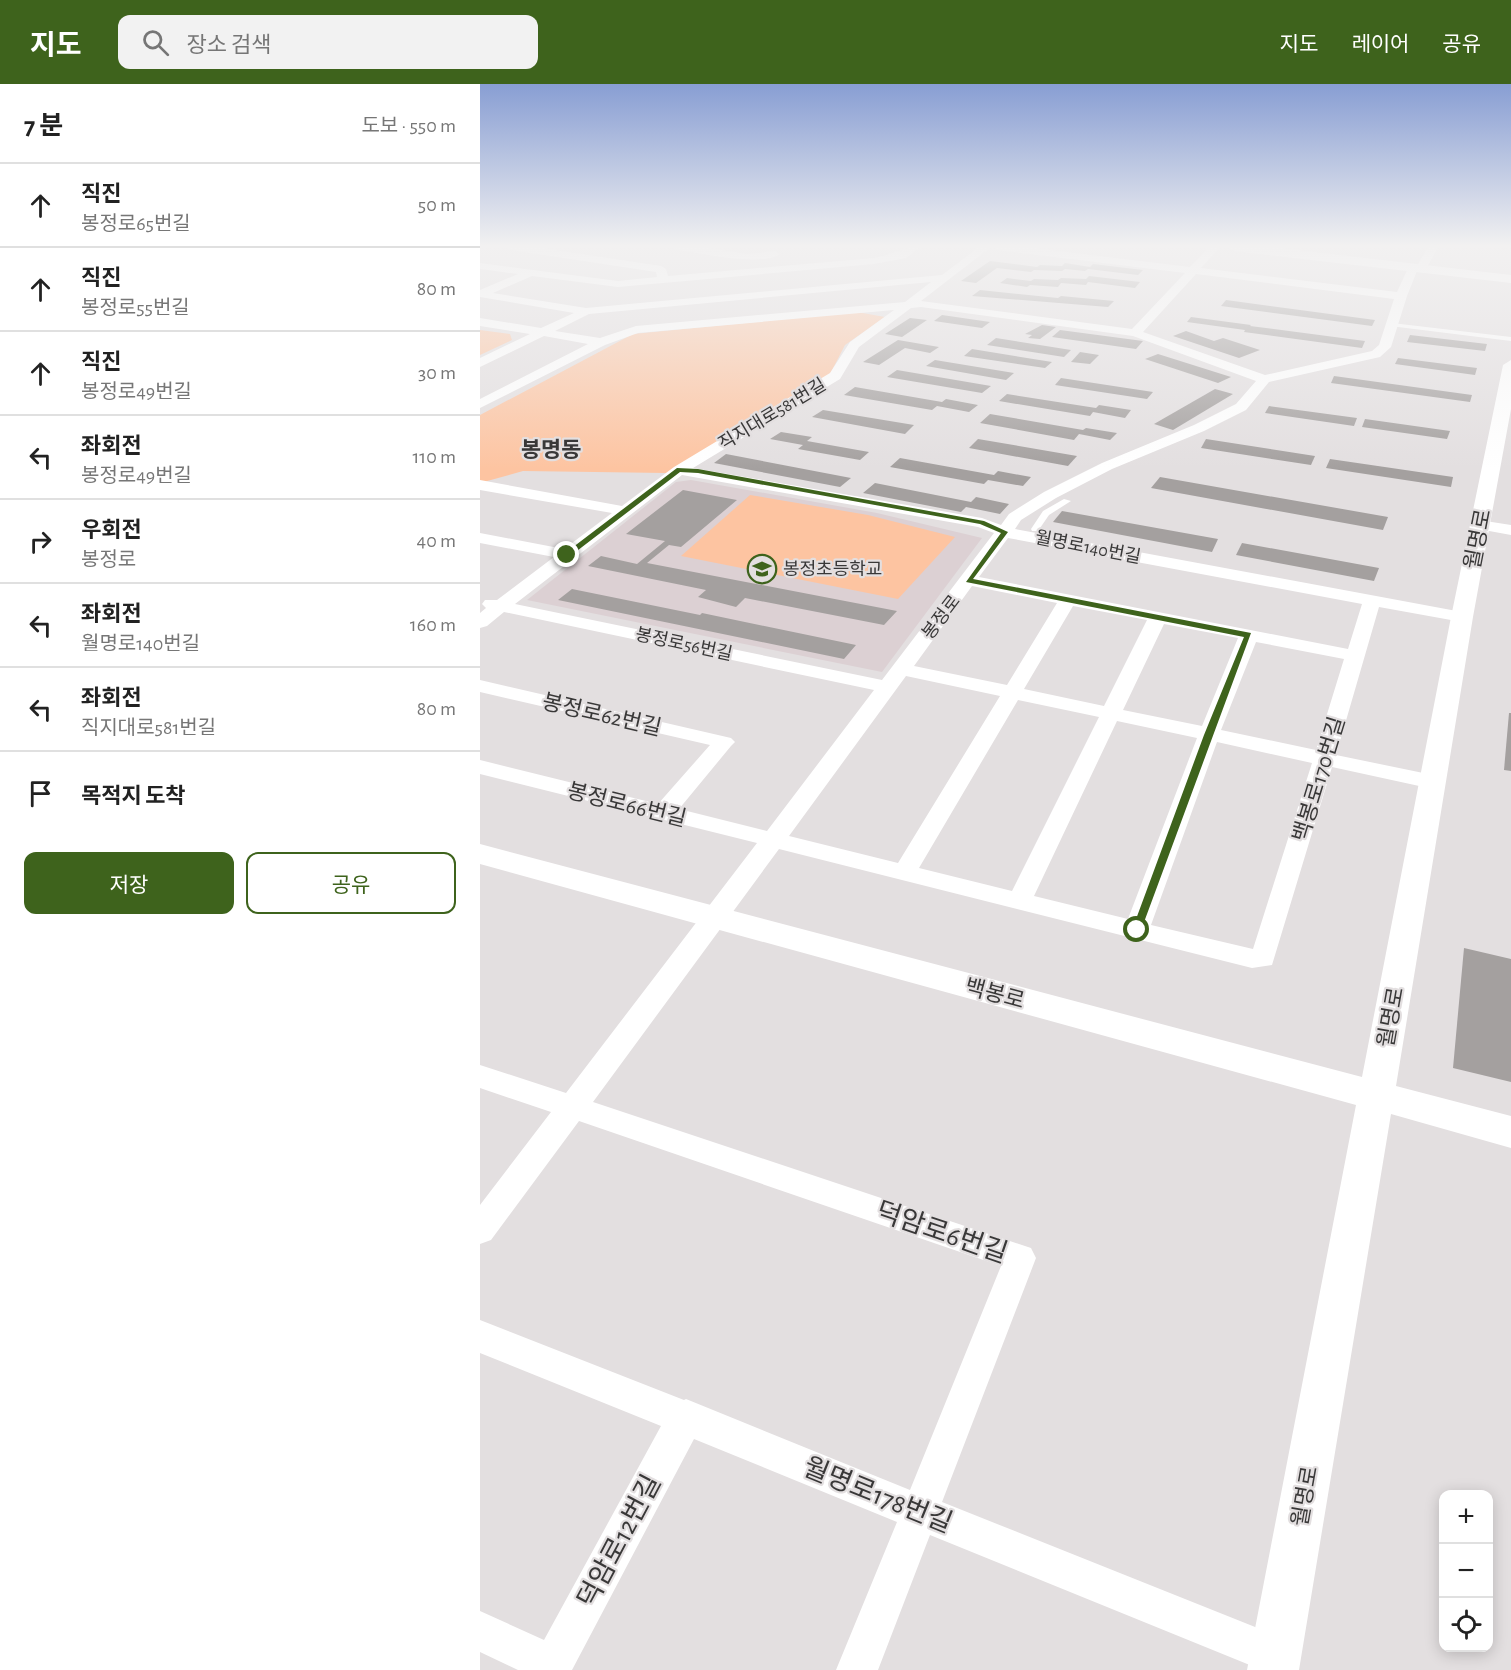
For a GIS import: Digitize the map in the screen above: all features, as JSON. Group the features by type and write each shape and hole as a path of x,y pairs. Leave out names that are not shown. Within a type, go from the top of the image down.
{"street":[{"path":"480,363 565,321"},
{"path":"480,404 601,342 636,330 724,321"},
{"name":"직지대로581번길","path":"480,622 679,470 835,376 842,361 854,345 887,321"},
{"path":"1044,321 1135,333 1264,379 1376,354 1385,347 1393,321"},
{"path":"1135,333 1147,321"},
{"path":"480,322 601,342"},
{"name":"월명로","path":"1274,1662 1462,617 1511,365"},
{"name":"봉정로","path":"480,1230 1016,517 1050,495 1107,466 1199,428 1241,407 1264,379"},
{"name":"월명로140번길","path":"679,470 982,523 1005,532 1462,617"},
{"path":"480,485 625,511"},
{"path":"1479,525 1511,530"},
{"path":"480,538 567,555"},
{"path":"969,580 1356,656"},
{"path":"904,873 1068,600"},
{"name":"백봉로170번길","path":"1263,958 1372,600"},
{"name":"봉정로56번길","path":"480,602 888,687"},
{"path":"1019,901 1158,617"},
{"path":"1137,930 1209,735 1249,635"},
{"path":"902,669 1433,782"},
{"name":"봉정로62번길","path":"480,686 724,742 663,813"},
{"name":"봉정로66번길","path":"480,767 1252,959 1263,958"},
{"name":"백봉로","path":"480,854 1511,1132"},
{"name":"덕암로6번길","path":"480,1076 1020,1258 857,1670"},
{"name":"월명로178번길","path":"480,1336 918,1512 1274,1662"},
{"name":"덕암로12번길","path":"480,1631 552,1667 686,1417"}],"lane":[{"path":"1392,324 1511,339"},
{"path":"1035,529 1046,513 1067,501"}],"shaded area":[{"path":"765,321 879,321 845,345 829,376 666,473 523,471 480,483 480,415 633,334"},
{"path":"480,330 510,334 512,340 480,355"},
{"name":"봉정초등학교","path":"691,480 877,513 982,538 882,672 527,600 676,482"},
{"path":"750,495 868,515 955,537 898,599 681,556"}],"building":[{"path":"905,321 926,321 902,337 885,334"},
{"path":"934,321 990,322 982,328"},
{"path":"1221,321 1365,341 1362,348 1187,322"},
{"path":"1334,321 1374,321 1372,326"},
{"path":"1042,325 1056,327 1040,339 1028,338 1032,335 1025,334"},
{"path":"1060,330 1143,341 1136,349 1052,337"},
{"path":"1186,331 1214,341 1223,338 1260,350 1239,358 1173,336"},
{"path":"1410,335 1487,344 1485,351 1407,342"},
{"path":"996,338 1071,350 1064,357 987,345"},
{"path":"898,340 939,347 930,353 905,348 879,365 863,362"},
{"path":"972,349 1052,362 1045,368 964,356"},
{"path":"1080,352 1099,355 1090,364 1071,362"},
{"path":"1158,354 1231,377 1218,383 1145,359"},
{"path":"1398,358 1477,368 1475,375 1395,364"},
{"path":"935,360 1014,373 1006,380 926,366"},
{"path":"897,370 991,386 982,393 887,377"},
{"path":"1334,376 1472,395 1470,402 1331,383"},
{"path":"1061,378 1153,392 1147,399 1055,385"},
{"path":"855,387 942,402 946,399 978,405 969,412 937,406 932,410 844,395"},
{"path":"1215,389 1233,394 1173,430 1154,424"},
{"path":"1007,394 1096,408 1099,405 1131,410 1125,418 1093,412 1090,416 999,401"},
{"path":"1269,406 1357,418 1354,426 1265,413"},
{"path":"823,410 914,425 905,434 812,417"},
{"path":"990,414 1083,430 1086,428 1117,433 1110,440 1079,434 1074,440 980,423"},
{"path":"1365,419 1450,431 1447,439 1362,427"},
{"path":"781,432 812,437 807,441 869,452 860,460 798,449 803,445 770,439"},
{"path":"978,439 1077,456 1068,466 969,448"},
{"path":"1206,439 1315,456 1311,465 1201,448"},
{"path":"726,454 851,478 840,487 714,463"},
{"path":"900,458 994,475 998,471 1031,477 1023,486 988,480 984,484 890,467"},
{"path":"1330,459 1453,477 1451,487 1326,468"},
{"path":"1160,477 1388,517 1383,530 1151,488"},
{"path":"875,483 971,502 976,497 1009,504 1000,514 966,507 961,512 863,493"},
{"path":"683,490 737,500 681,547 669,545 647,563 897,611 884,625 745,598 736,607 698,597 706,590 588,566 601,556 637,564 665,541 626,534"},
{"path":"1062,511 1218,539 1212,552 1053,522"},
{"path":"1242,543 1379,568 1374,581 1236,555"},
{"path":"572,589 856,645 844,659 558,600"},
{"path":"1509,713 1511,713 1511,771 1504,770"},
{"path":"1464,948 1511,959 1511,1082 1453,1068"}],"place":[{"name":"봉정초등학교","path":"762,569"}],"district":[{"name":"봉명동","path":"551,449"}],"route":[{"path":"567,555 679,470 698,471 982,523 1005,532 969,580 1249,635 1209,735 1137,930"}]}
